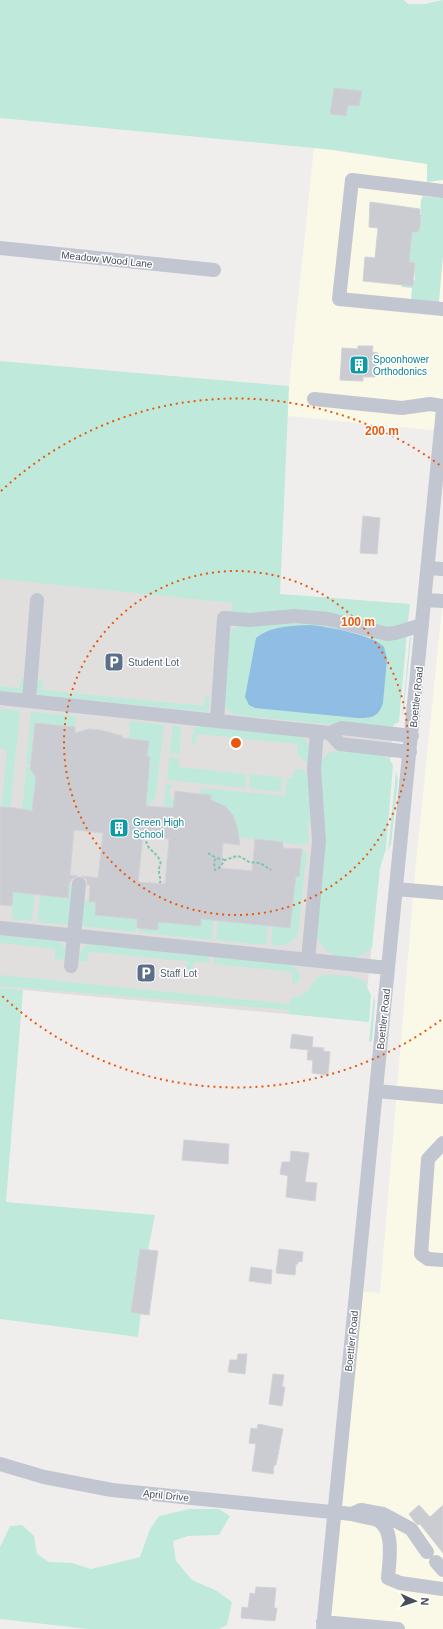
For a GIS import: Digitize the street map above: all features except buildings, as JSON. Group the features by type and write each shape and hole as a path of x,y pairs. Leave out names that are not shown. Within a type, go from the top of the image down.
{"street":[{"path":"443,191 352,180 339,299 443,309"},
{"name":"Meadow Wood Lane","path":"0,248 214,270"},
{"path":"314,399 402,408 430,404 443,407"},
{"name":"Boettler Road","path":"323,1626 412,736 443,407"},
{"path":"428,568 443,569"},
{"path":"29,701 37,600"},
{"path":"425,600 443,601"},
{"path":"217,720 224,618 250,620 294,616 328,619 387,634 422,625"},
{"path":"0,698 323,732 341,728 412,736"},
{"path":"323,732 340,744 410,752"},
{"path":"308,960 319,841 314,768 323,732"},
{"path":"71,966 79,884"},
{"path":"396,889 443,893"},
{"path":"0,928 388,968"},
{"path":"376,1091 443,1097"},
{"path":"443,1143 428,1159 421,1254 428,1259 443,1260"},
{"name":"April Drive","path":"0,1464 44,1477 112,1490 352,1514"},
{"path":"352,1514 361,1510 384,1514 411,1529 436,1561"},
{"path":"352,1514 378,1520 383,1524 389,1536 390,1544 388,1578 400,1582 443,1589"},
{"path":"323,1626 398,1629"}],"path":[{"path":"146,836 146,844 148,848 160,861 158,870 160,883"},
{"path":"208,853 216,858 225,860"},
{"path":"216,858 214,866 216,870 225,860 241,856 249,862 260,863 271,870"}],"shaded area":[{"path":"314,148 428,164 428,182 443,180 443,409 441,431 288,416 289,386"},
{"path":"0,568 72,578 406,604 364,1021 0,988"},
{"path":"443,599 443,1629 398,1629 323,1622 356,1291 380,1293 415,873"}],"green space":[{"path":"0,0 404,0 408,4 425,4 443,0 443,180 427,182 427,164 334,150 0,118"},
{"path":"423,196 443,198 443,256 439,302 413,300 411,298 412,288 401,287 402,285 415,280 415,263 404,262 408,231 418,232"},
{"path":"0,361 289,386 280,594 410,604 408,622 399,629 232,615 232,603 0,579"},
{"path":"288,620 407,633 399,722 384,730 235,715 226,708 224,703 230,634 238,625","holes":["386,653 383,703 368,718 251,706"]},
{"path":"410,636 404,708 402,716"},
{"path":"22,677 24,678 23,693 0,691 0,686 19,688"},
{"path":"40,679 43,681 42,690 204,706 205,697 208,696 210,698 209,709 207,712 39,695 37,692 37,687"},
{"path":"0,709 20,711 10,813 1,812 7,750 0,748"},
{"path":"31,712 76,716 75,727 35,723 30,765 26,765"},
{"path":"130,721 164,725 156,796 150,804 148,812 145,812 150,757 129,739"},
{"path":"173,725 181,727 180,754 169,753"},
{"path":"202,725 302,736 308,744 308,762 305,762 298,754 297,744 197,734 196,743 193,744 191,742 194,731 196,727"},
{"path":"334,751 357,751 375,754 383,756 393,765 386,849 380,868 372,947 357,957 348,958 332,954 325,949 319,942 316,933 325,854 325,820 320,771 323,759"},
{"path":"169,757 179,759 179,767 246,774 245,788 167,780"},
{"path":"26,767 37,768 33,773 36,777 32,815 22,815"},
{"path":"297,769 304,770 307,774 312,821 308,822 308,843 302,845 238,837 231,814 221,805 200,794 201,788 285,796 287,778 292,778 293,773"},
{"path":"396,771 398,780 391,844 388,851"},
{"path":"250,774 282,777 281,792 249,788"},
{"path":"166,784 172,785 169,792 171,798 174,800 172,815 167,808 164,807"},
{"path":"302,849 307,852 298,933 293,940 287,944 271,945 272,926 290,928 296,876 299,877"},
{"path":"69,884 74,884 70,925 37,922 40,895 68,898"},
{"path":"13,892 35,895 32,921 12,919"},
{"path":"84,900 96,902 96,915 137,919 136,932 81,926"},
{"path":"203,904 215,906 212,940 139,932 140,928 157,930 158,922 200,926"},
{"path":"218,921 268,925 266,945 216,940"},
{"path":"0,935 58,941 66,949 66,957 62,960 55,959 55,949 0,943"},
{"path":"89,944 209,956 209,963 194,962 192,971 189,973 187,961 89,952 87,961 82,962 79,959 79,954 83,948"},
{"path":"214,957 290,964 295,968 300,977 298,983 292,983 292,972 214,964"},
{"path":"0,975 289,1004 291,999 306,993 317,977 336,975 351,977 364,981 368,984 366,985 371,995 369,1022 289,1014 289,1010 0,986"},
{"path":"0,988 23,990 6,1202 155,1215 149,1245 138,1337 0,1319"},
{"path":"374,994 375,1002 372,1041 369,1042"},
{"path":"189,1509 219,1509 230,1516 219,1535 188,1536 173,1541 176,1561 192,1580 217,1591 232,1602 227,1625 219,1629 88,1629 0,1619 0,1547 10,1526 22,1525 34,1536 37,1554 49,1562 72,1563 91,1569 140,1557 150,1529 159,1516"}],"water":[{"path":"309,625 337,629 360,635 384,647 387,659 383,703 379,712 370,717 357,718 255,708 249,705 245,697 256,638 274,629 288,626"}],"place":[{"name":"Spoonhower Orthodonics","path":"359,365"},
{"name":"Student Lot","path":"114,662"},
{"name":"Green High School","path":"119,828"},
{"name":"Staff Lot","path":"146,973"}]}
